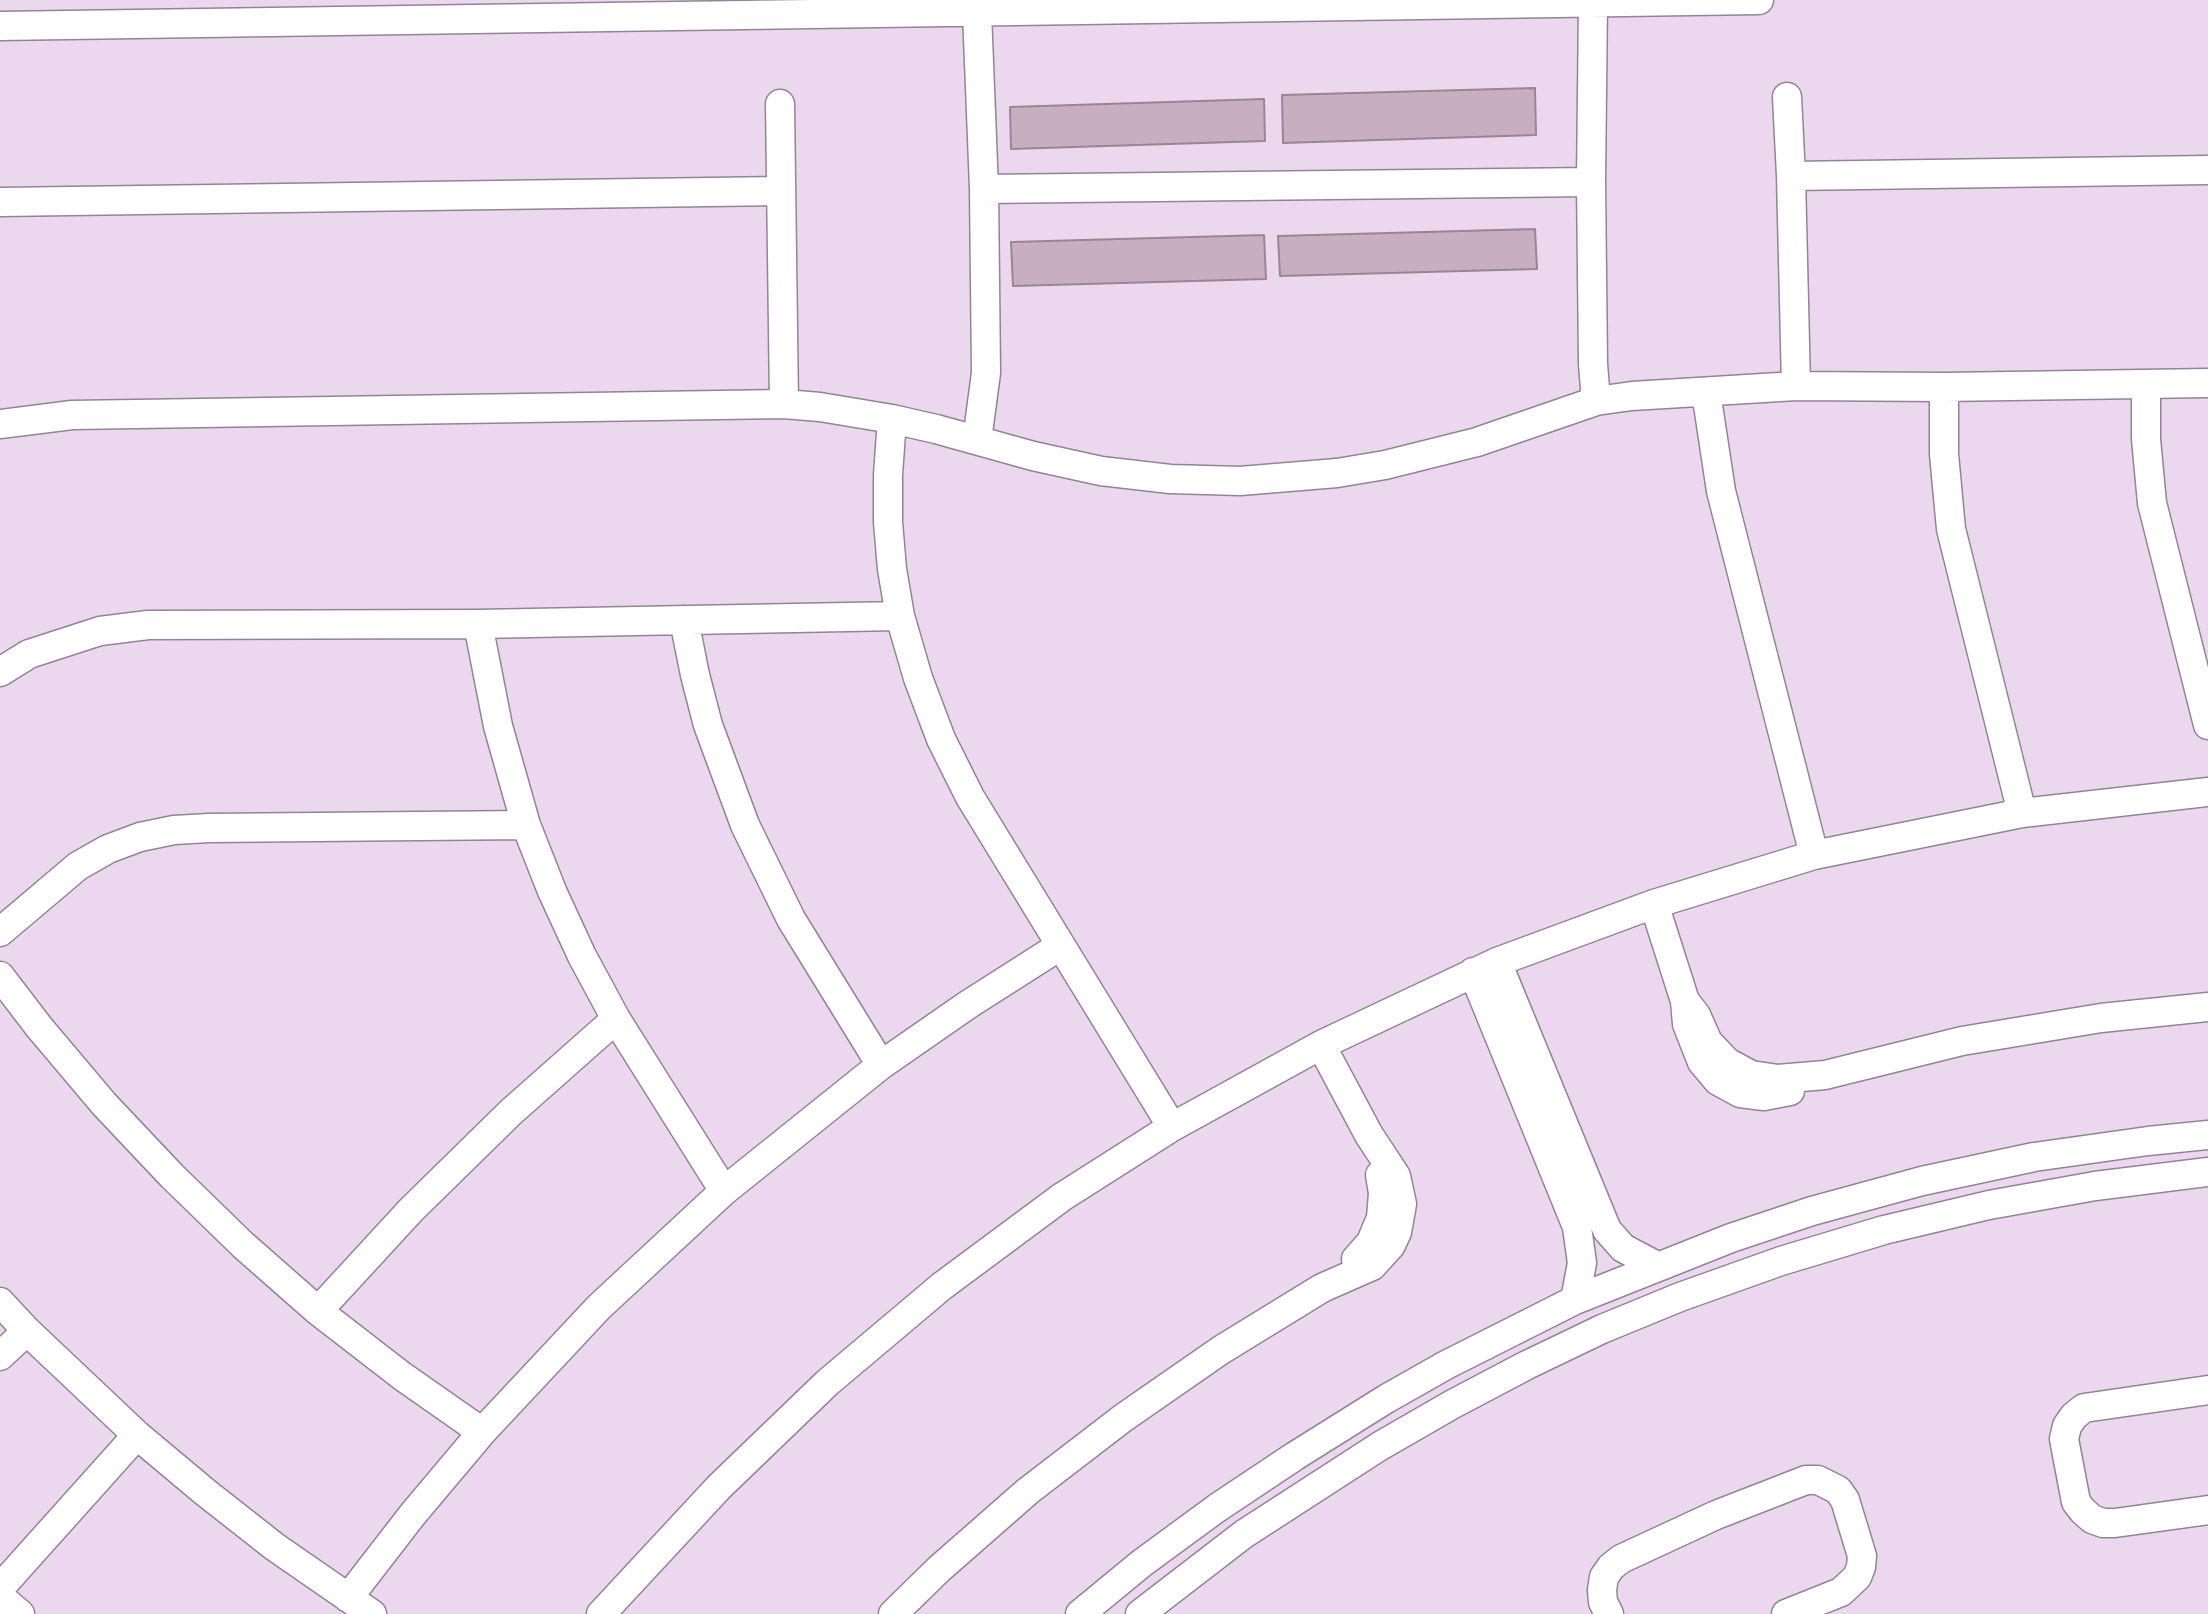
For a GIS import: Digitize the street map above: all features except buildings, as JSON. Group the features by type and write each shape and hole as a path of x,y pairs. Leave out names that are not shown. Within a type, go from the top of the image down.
{"street":[{"path":"424,18 436,10 464,2 520,0"},
{"path":"0,26 1759,0"},
{"path":"1593,2 1591,182 1593,364 1596,401"},
{"path":"977,12 984,189 986,373 977,440"},
{"path":"1787,97 1796,386"},
{"path":"780,104 784,404"},
{"path":"1791,176 2208,170"},
{"path":"984,189 1591,182"},
{"path":"0,202 781,191"},
{"path":"0,424 72,415 784,404 892,419 1032,456 1115,473 1170,479 1240,481 1289,478 1385,465 1477,442 1596,401 1632,396 1796,386 2208,383"},
{"path":"2146,384 2146,439 2152,503 2208,725"},
{"path":"1944,387 1944,454 1951,529 2022,813"},
{"path":"1706,392 1721,491 1814,855"},
{"path":"892,419 888,475 892,569 901,616 918,678 941,739 970,797 1172,1127"},
{"path":"0,672 29,654 100,631 148,625 478,624 901,616"},
{"path":"684,620 708,725 745,825 791,919 881,1065"},
{"path":"478,624 498,726 526,825 552,891 582,956 616,1019 724,1191"},
{"path":"609,1609 719,1487 827,1383 942,1286 1062,1197 1172,1127 1321,1045 1485,967 1654,904 1814,855 2022,813 2208,792"},
{"path":"0,932 78,866 108,849 152,835 208,828 526,825"},
{"path":"1654,904 1685,1001 1696,1015 1708,1042 1717,1053 1739,1069 1765,1078 1825,1075 1962,1041 2101,1018 2208,1007"},
{"path":"348,1598 413,1514 482,1432 599,1307 724,1191 881,1065 1060,946"},
{"path":"1485,967 1552,1129 1608,1230 1623,1248 1657,1266"},
{"path":"0,976 104,1104 172,1176 243,1245 318,1311 402,1376 482,1432"},
{"path":"318,1311 411,1210 511,1112 616,1019"},
{"path":"893,1614 939,1569 1028,1491 1122,1418 1221,1350 1322,1288 1372,1266 1387,1251 1397,1233 1402,1204 1401,1190 1321,1045"},
{"path":"1552,1129 1580,1238 1582,1263 1574,1300"},
{"path":"1080,1614 1217,1507 1295,1456 1446,1365 1574,1300 1731,1238 1812,1211 1922,1181 2034,1157 2148,1140 2208,1135"},
{"path":"1140,1614 1244,1534 1380,1446 1527,1365 1667,1302 1781,1261 1897,1227 1989,1205 2095,1186 2208,1172"},
{"path":"3,1310 137,1435 275,1547 372,1614"},
{"path":"0,1356 27,1331"},
{"path":"2208,1390 2084,1408 2067,1426 2064,1439 2076,1502 2092,1519 2115,1523 2208,1510"},
{"path":"0,1588 137,1435"},
{"path":"1609,1614 1603,1602 1604,1577 1621,1559 1716,1516 1806,1480 1818,1480 1838,1490 1844,1500 1862,1556 1861,1567 1857,1577 1841,1592 1786,1614"},
{"path":"0,1597 20,1614"}]}
